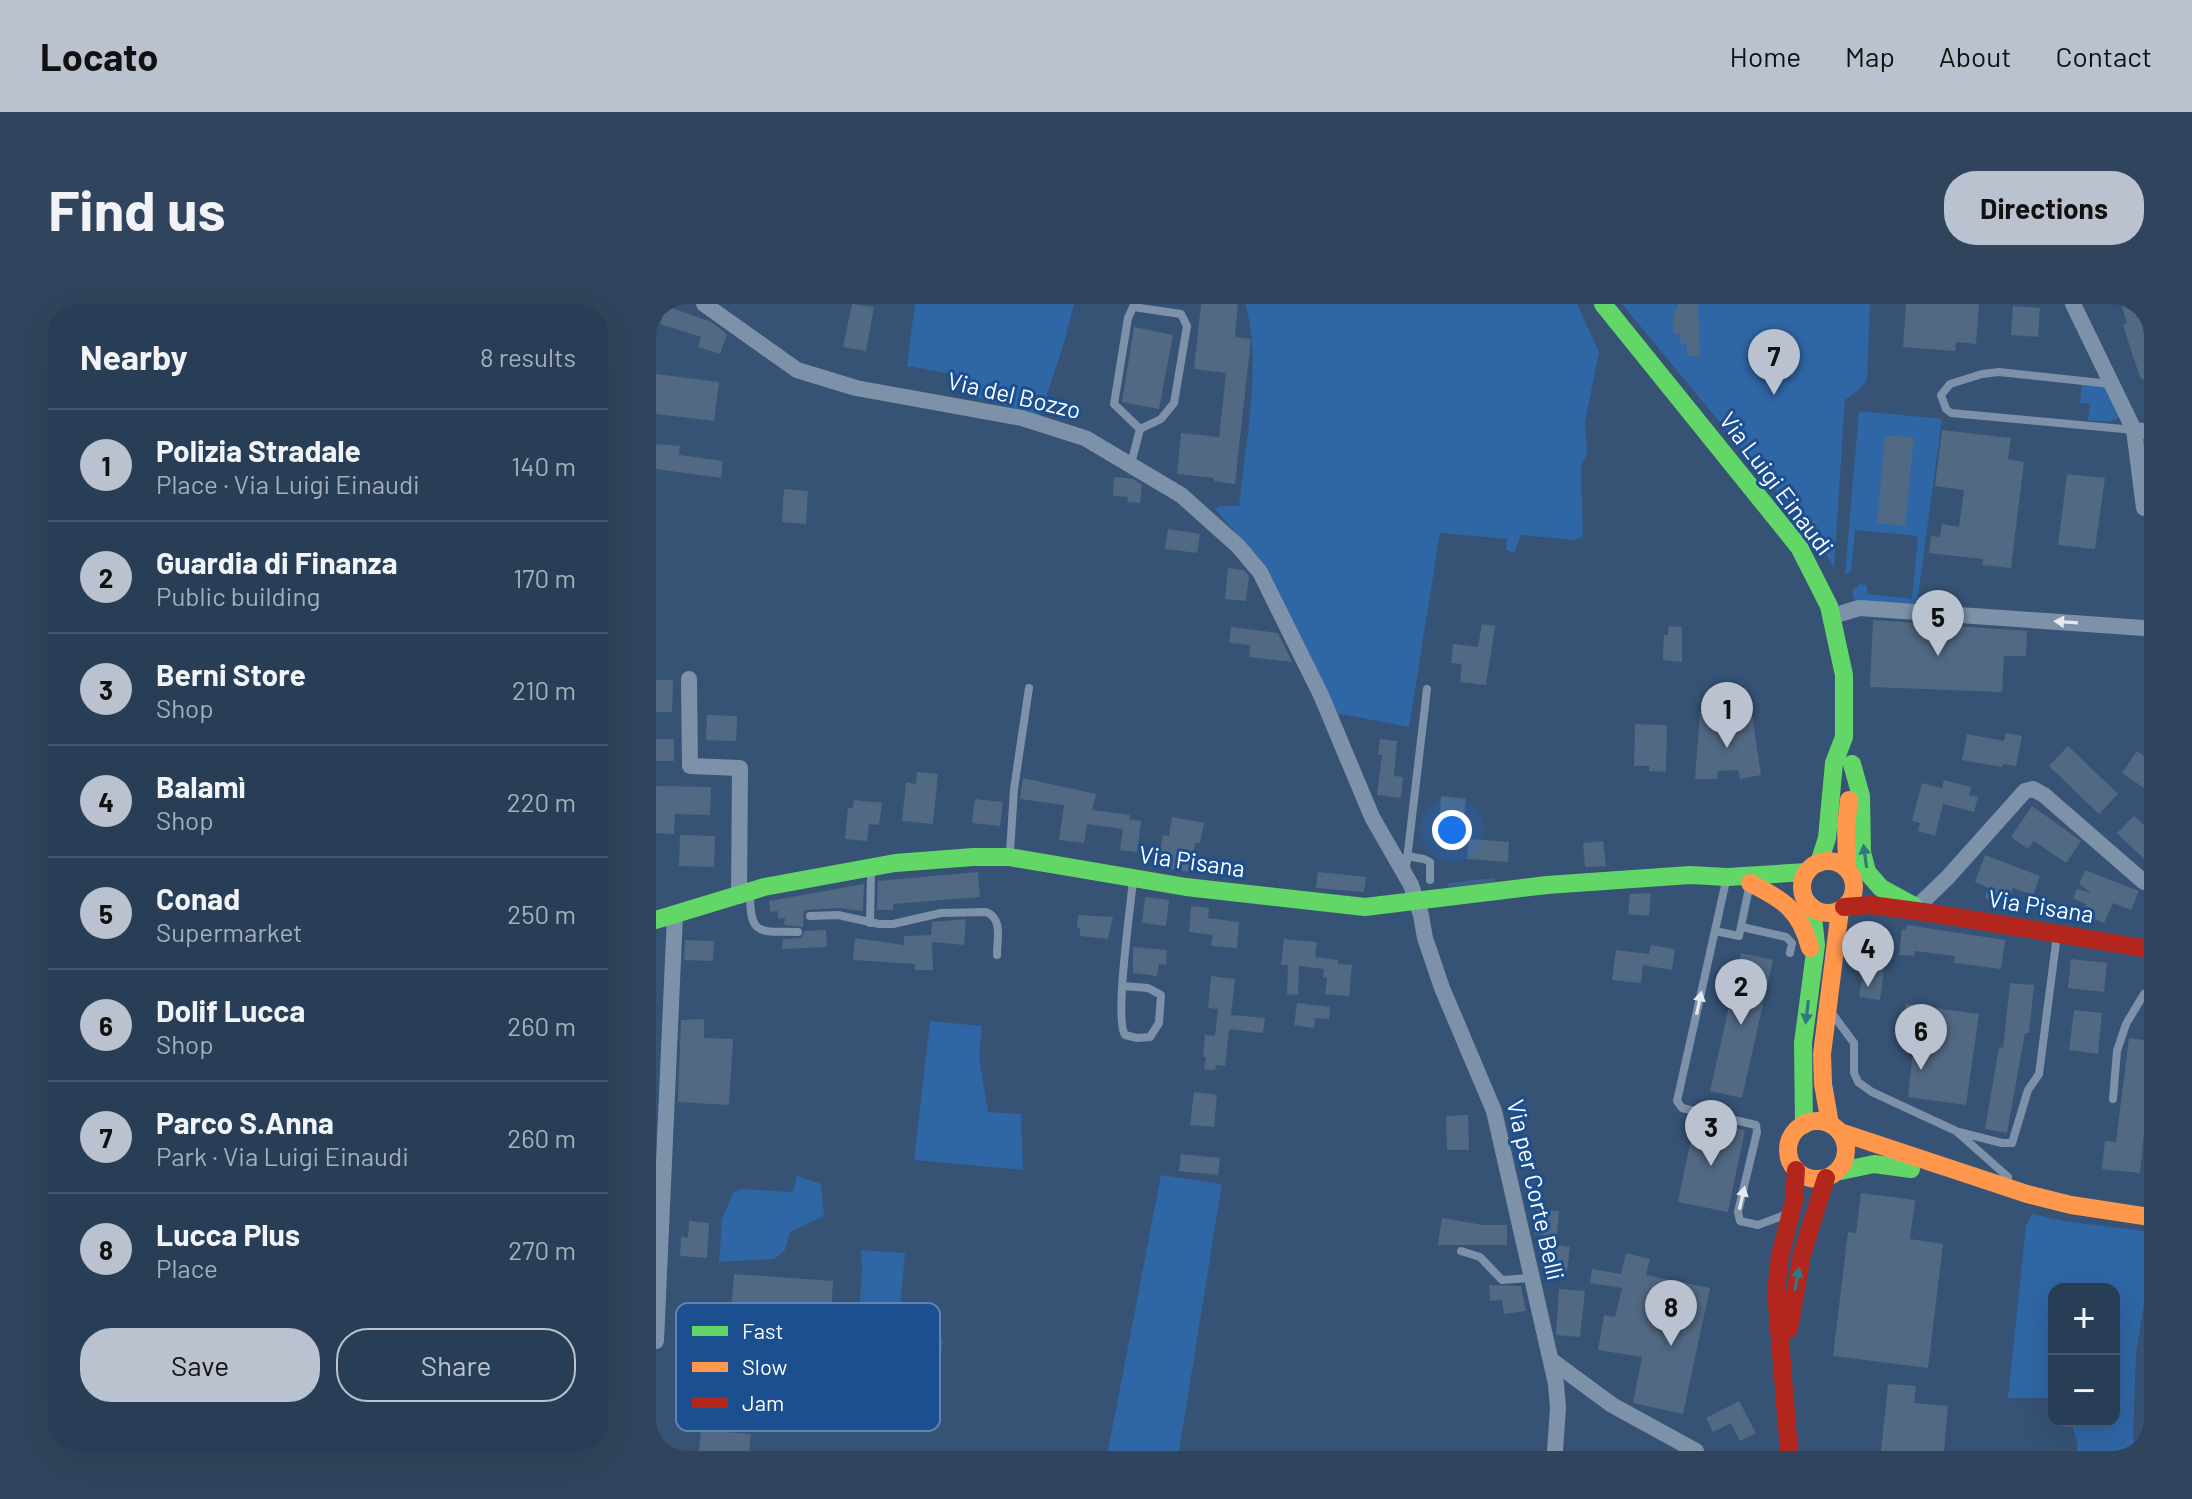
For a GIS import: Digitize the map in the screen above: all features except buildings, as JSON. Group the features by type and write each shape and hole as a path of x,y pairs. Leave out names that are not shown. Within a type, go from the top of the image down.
{"main road":[{"name":"Via Luigi Einaudi","path":"1603,304 1799,547 1815,574 1833,616 1844,675 1844,737 1834,763 1827,838 1813,868"},
{"path":"1844,737 1862,797 1867,872 1883,890 1924,910"},
{"path":"1783,1356 1802,1254 1831,1175 1845,1158 1846,1149 1835,1128 1822,1064 1842,909 1852,897 1846,826 1852,764"},
{"name":"Via Pisana","path":"656,920 675,911 871,867 1010,851 1133,878 1365,907 1411,882 1547,885 1690,875 1727,877 1813,868 1832,861 1879,897 1924,910 2144,948"},
{"path":"1804,1125 1803,1043 1816,932 1803,887 1813,868"},
{"name":"Via Pisana","path":"1727,877 1780,890 1828,912 1871,905 1924,910"},
{"path":"1750,883 1788,904 1796,912 1806,932 1813,963"},
{"path":"1990,1183 1874,1164 1809,1178 1796,1170 1790,1158 1789,1145 1794,1132 1817,1121 2027,1194 2071,1205 2144,1216"},
{"path":"1789,1451 1776,1291 1796,1170"}],"street":[{"name":"Via del Bozzo","path":"704,304 797,370 856,388 1022,418 1085,438 1181,495 1238,546 1260,572 1321,695 1372,817 1411,882"},
{"path":"2073,304 2139,431 2144,508"},
{"path":"1833,616 1859,608 2144,628"},
{"path":"689,679 690,766 740,768 744,894"},
{"path":"1924,910 1948,877 2013,803 2025,791 2033,789 2044,795 2144,882"},
{"path":"1948,877 1946,899 1951,916"},
{"name":"Via per Corte Belli","path":"1411,882 1442,988 1494,1111 1551,1360 1558,1408 1555,1451"},
{"path":"656,1341 675,911"},
{"path":"1551,1360 1612,1405 1696,1451"}],"lane":[{"path":"1133,307 1181,314 1187,326 1174,403 1161,419 1140,429 1114,404 1128,318 1133,307"},
{"path":"2112,384 1999,372 1950,384 1941,395 1946,409 1951,413 2139,431"},
{"path":"1131,465 1140,429"},
{"path":"1010,851 1014,789 1029,688"},
{"path":"1411,882 1427,689"},
{"path":"1411,882 1424,859 1430,862 1430,880"},
{"path":"870,923 871,867"},
{"path":"1727,877 1678,1106 1756,1125 1738,1212 1740,1221 1758,1225 1791,1213"},
{"path":"1123,986 1148,988 1161,995 1159,1023 1150,1037 1125,1035 1120,1028 1123,986 1133,878"},
{"path":"1715,931 1739,936 1750,883"},
{"path":"744,894 750,918 761,931 798,932"},
{"path":"810,916 838,915 870,923 893,924 941,913 986,912 997,920 997,955"},
{"path":"1742,927 1786,937 1792,943 1790,953"},
{"path":"1827,1009 1851,1035 1854,1073 1858,1082 1872,1092 1956,1131 2012,1143 2024,1099 2039,1074 2057,934"},
{"path":"2113,1099 2117,1051 2126,1024 2144,994"},
{"path":"1956,1131 2027,1194"},
{"path":"1461,1251 1480,1257 1502,1280 1531,1278"}],"shaded area":[{"path":"915,304 1074,304 1040,415 966,395 970,377 907,366"},
{"path":"1245,304 1577,304 1599,352 1585,422 1587,454 1581,467 1583,536 1575,540 1521,535 1514,553 1506,550 1507,539 1440,533 1409,727 1336,713 1266,567 1215,509 1239,506 1253,376 1250,326"},
{"path":"1622,304 1870,304 1867,379 1859,390 1845,400 1834,568 1821,545"},
{"path":"2082,385 2109,387 2120,416 2110,421 2088,420 2090,404 2080,403"},
{"path":"1859,411 1942,419 1917,604 1855,602 1852,591 1860,584 1867,585 1867,594 1912,599 1918,536 1855,530 1851,572 1845,574"},
{"path":"930,1021 982,1026 979,1057 988,1112 1021,1114 1023,1170 914,1160"},
{"path":"1161,1175 1222,1184 1179,1451 1108,1451"},
{"path":"797,1176 821,1184 824,1216 790,1232 785,1250 774,1259 719,1262 722,1219 734,1192 742,1189 793,1192"},
{"path":"2032,1214 2144,1231 2144,1305 2136,1353 2133,1439 2136,1451 2077,1451 2073,1427 2120,1427 2120,1283 2048,1283 2048,1398 2008,1398 2026,1226"},
{"path":"861,1250 905,1253 901,1303 860,1303"}],"waterway":[{"path":"1450,885 1493,880"}],"traffic: fast":[{"path":"1603,304 1799,547 1829,606 1844,675 1844,737 1834,763 1827,838 1819,863"},
{"path":"1852,764 1861,796 1862,852 1867,872 1881,888 1914,906"},
{"path":"656,920 764,887 895,863 973,857 1009,857 1186,887 1365,907 1547,885 1690,875 1727,877 1807,872"},
{"path":"1804,1125 1803,1043 1816,945 1812,907"},
{"path":"1836,1172 1874,1164 1911,1169"}],"traffic: slow":[{"path":"1847,868 1849,800"},
{"path":"1828,861 1846,869 1854,887 1846,905 1828,913 1810,905 1802,887 1810,869 1828,861"},
{"path":"1750,883 1781,901 1796,915 1810,948"},
{"path":"1830,1124 1823,1084 1822,1054 1840,910"},
{"path":"1817,1121 1828,1123 1837,1130 1844,1139 1846,1150 1844,1161 1837,1170 1828,1177 1817,1179 1806,1177 1797,1170 1790,1161 1788,1150 1790,1139 1797,1130 1806,1123 1817,1121"},
{"path":"1840,1132 2027,1194 2071,1205 2144,1216"}],"traffic: jam":[{"path":"1844,907 1871,905 1931,913 2144,948"},
{"path":"1789,1451 1776,1291 1780,1256 1794,1201 1796,1170"},
{"path":"1789,1329 1802,1254 1826,1178"}],"place":[{"name":"Parco S.Anna","path":"1774,395"},
{"name":"Conad","path":"1938,656"},
{"name":"Polizia Stradale","path":"1727,748"},
{"name":"Balamì","path":"1868,987"},
{"name":"Guardia di Finanza","path":"1741,1025"},
{"name":"Dolif Lucca","path":"1921,1070"},
{"name":"Berni Store","path":"1711,1166"},
{"name":"Lucca Plus","path":"1671,1346"}]}
